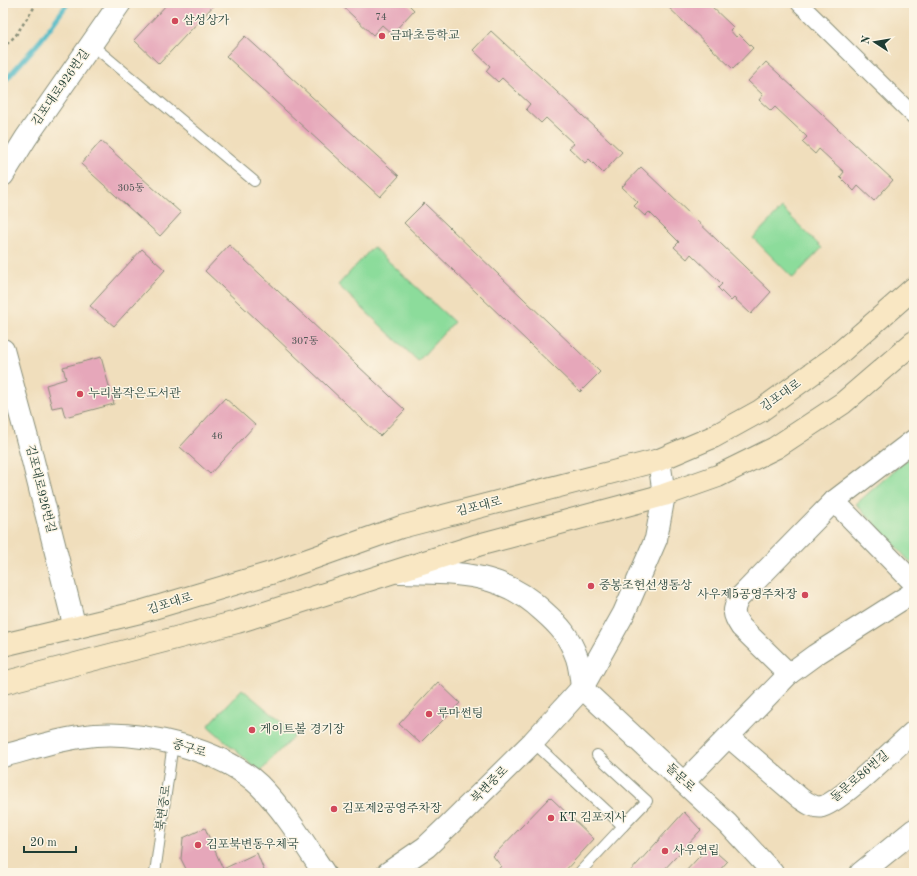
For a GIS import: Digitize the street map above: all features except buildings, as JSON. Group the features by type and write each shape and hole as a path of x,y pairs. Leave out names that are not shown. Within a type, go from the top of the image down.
{"main road":[{"name":"김포대로","path":"3,645 140,612 271,573 401,527 659,460 713,437 760,411 835,358 914,288"},
{"path":"3,683 237,622 478,545 664,495 718,476 775,448 843,403 914,342"}],"street":[{"name":"김포대로926번길","path":"3,175 26,138 120,3"},
{"path":"799,3 914,116"},
{"name":"김포대로926번길","path":"3,350 32,457 75,628"},
{"path":"789,674 741,627 735,618 733,608 739,598 834,501 914,440"},
{"name":"북변중로","path":"388,873 431,842 533,742 582,688 624,613 656,539 664,495 659,460"},
{"path":"834,501 914,583"},
{"path":"392,572 446,573 488,578 513,588 534,602 563,629 577,658 582,688"},
{"path":"684,782 789,674 815,655 914,592"},
{"name":"돌문로","path":"582,688 738,834 773,873"},
{"name":"돌문로86번길","path":"728,737 800,798 809,804 818,807 836,800 914,731"},
{"name":"중구로","path":"3,756 71,738 96,735 136,737 204,752 226,761 258,785 273,800 324,873"},
{"path":"864,872 914,830"}],"lane":[{"path":"91,44 254,181"},
{"path":"533,742 624,826"},
{"name":"북변중로","path":"155,873 173,744"},
{"path":"579,873 647,801 597,755"}],"path":[{"path":"3,48 16,35 37,3"}],"green space":[{"path":"782,208 822,248 793,278 753,238"},
{"path":"373,247 454,322 418,361 338,285"},
{"path":"914,453 914,566 856,504"},
{"name":"게이트볼 경기장","path":"242,689 296,734 260,772 208,726"}],"waterway":[{"path":"3,83 41,40 68,3"}],"place":[{"name":"삼성상가","path":"175,21"},
{"name":"금파초등학교","path":"382,36"},
{"name":"누리봄작은도서관","path":"80,394"},
{"name":"중봉조헌선생동상","path":"591,586"},
{"name":"사우제5공영주차장","path":"805,595"},
{"name":"루마썬팅","path":"429,714"},
{"name":"게이트볼 경기장","path":"252,730"},
{"name":"김포제2공영주차장","path":"334,809"},
{"name":"KT 김포지사","path":"551,818"},
{"name":"김포북변동우체국","path":"198,845"},
{"name":"사우연립","path":"665,851"}]}
